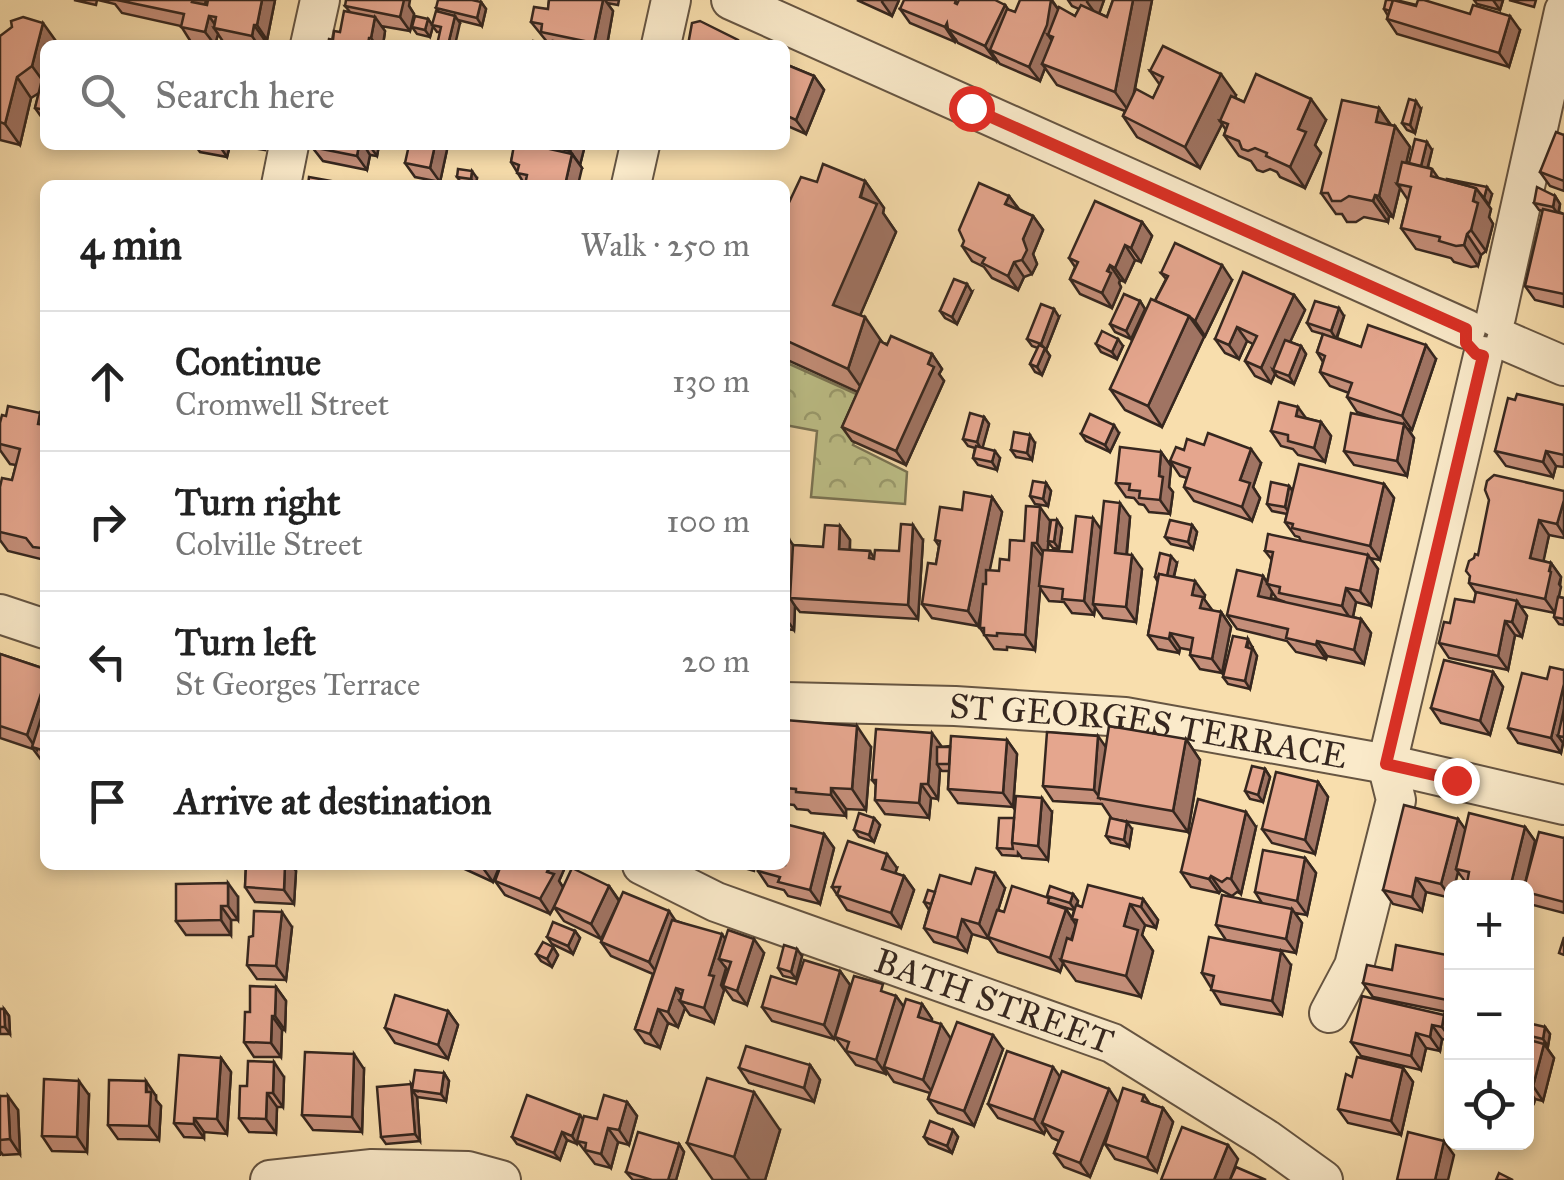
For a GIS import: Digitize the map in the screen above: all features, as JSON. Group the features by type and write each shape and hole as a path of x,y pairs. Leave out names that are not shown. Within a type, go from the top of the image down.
{"street":[{"path":"311,40 320,0"},
{"path":"662,40 670,0"},
{"path":"731,0 1488,336 1564,366"},
{"path":"1329,1013 1354,966 1396,800 1386,764 1564,10"},
{"path":"282,180 288,150"},
{"path":"632,180 639,150"},
{"path":"0,614 40,627"},
{"name":"ST GEORGES TERRACE","path":"790,702 955,706 1124,718 1386,764 1564,805"},
{"name":"BATH STREET","path":"652,870 716,902 1112,1043 1323,1180"},
{"path":"270,1180 372,1169 468,1171 500,1180"}],"green space":[{"path":"790,364 872,401 853,445 907,472 905,504 811,497 817,431 790,426"}],"building":[{"path":"117,0 193,0 207,5 208,0 262,0 252,36 214,28 216,17 209,16 205,32 181,27 184,14"},
{"path":"346,0 404,0 400,17 345,6"},
{"path":"438,0 481,2 477,18 436,8"},
{"path":"549,0 603,0 595,40 541,32 542,24 531,22 534,7 548,9"},
{"path":"904,0 956,0 957,4 959,0 995,0 1005,5 985,46 948,29 947,23 945,27 900,9"},
{"path":"1020,0 1051,0 1047,25 1029,67 990,50 1007,9 1015,12"},
{"path":"1113,0 1133,0 1115,92 1042,64 1059,7 1075,16 1081,5 1107,17"},
{"path":"1386,0 1393,0 1390,11 1384,9"},
{"path":"1393,0 1416,6 1418,0 1424,0 1470,14 1473,5 1510,16 1499,53 1387,19"},
{"path":"344,11 375,17 369,40 333,40 334,31 340,32"},
{"path":"436,11 455,16 449,40 438,40 441,27 432,25"},
{"path":"415,16 428,19 425,30 412,27"},
{"path":"23,17 43,23 32,66 17,77 5,124 0,122 0,36 12,27 11,21"},
{"path":"700,21 738,40 689,40 692,23"},
{"path":"1163,46 1221,74 1185,147 1123,116 1136,89 1153,98 1163,77 1150,71"},
{"path":"790,66 814,76 796,120 790,117"},
{"path":"1256,74 1311,99 1298,129 1306,132 1290,167 1255,148 1242,149 1239,141 1224,135 1228,124 1220,121 1231,96 1244,102"},
{"path":"1409,99 1416,101 1410,125 1402,123"},
{"path":"1342,100 1379,108 1376,122 1395,126 1379,196 1375,195 1373,201 1349,196 1332,201 1328,193 1321,193"},
{"path":"1556,132 1564,135 1564,181 1540,172"},
{"path":"1415,139 1427,142 1421,166 1409,163"},
{"path":"327,150 358,150 357,156"},
{"path":"408,150 434,150 430,168 405,163"},
{"path":"513,150 572,154 566,180 526,180 527,175 517,173 519,165 511,162"},
{"path":"1402,162 1432,169 1431,176 1476,188 1473,201 1478,203 1464,245 1456,246 1439,241 1440,237 1401,228 1411,187 1397,184"},
{"path":"823,164 865,181 860,197 877,204 833,305 865,317 848,369 790,342 790,200 801,177 817,182"},
{"path":"458,169 472,171 471,179 457,177"},
{"path":"1447,179 1487,187 1484,198 1476,188"},
{"path":"979,183 1009,196 1005,204 1033,216 1023,239 1027,250 1022,260 1014,262 1008,276 982,263 985,258 962,246 959,230"},
{"path":"1537,187 1555,196 1553,207 1534,203"},
{"path":"1095,201 1142,222 1131,248 1125,245 1115,268 1110,265 1107,271 1111,273 1102,293 1070,279 1078,262 1069,258"},
{"path":"1543,209 1564,214 1564,294 1525,286"},
{"path":"1175,243 1222,265 1195,321 1155,301 1168,276 1161,273"},
{"path":"1243,272 1294,295 1261,368 1245,361 1257,336 1237,327 1229,345 1215,339"},
{"path":"954,279 967,284 952,317 940,311"},
{"path":"1124,294 1140,301 1126,331 1110,324"},
{"path":"1151,299 1189,316 1148,406 1110,389"},
{"path":"1315,301 1339,308 1331,331 1307,323"},
{"path":"1041,304 1054,309 1041,344 1027,339"},
{"path":"1368,325 1426,345 1402,416 1347,397 1352,383 1320,372 1325,356 1317,352 1323,334 1361,347"},
{"path":"1102,331 1118,339 1112,352 1096,344"},
{"path":"891,336 932,354 928,364 934,367 896,451 842,427 880,341 887,345"},
{"path":"1285,340 1301,346 1289,376 1273,370"},
{"path":"1039,345 1045,348 1037,367 1030,364"},
{"path":"1517,394 1564,405 1564,455 1546,451 1543,462 1495,451 1508,398 1515,400"},
{"path":"1279,402 1298,407 1296,416 1321,422 1314,448 1288,441 1288,435 1271,431"},
{"path":"8,406 40,413 40,548 33,547 26,538 0,532 2,478 12,480 20,449 0,444 0,423 2,415 6,416"},
{"path":"970,413 984,417 977,442 963,439"},
{"path":"1351,413 1404,424 1397,461 1344,451"},
{"path":"1090,414 1114,425 1105,445 1081,434"},
{"path":"1014,432 1030,435 1027,453 1011,450"},
{"path":"1208,433 1251,449 1240,480 1250,483 1242,507 1184,487 1190,468 1170,461 1176,447 1184,450 1187,439 1204,445"},
{"path":"976,446 995,451 992,462 973,458"},
{"path":"1120,447 1161,452 1160,500 1139,498 1140,491 1129,490 1130,484 1116,483"},
{"path":"1299,464 1384,484 1370,546 1292,528 1293,524 1285,522"},
{"path":"1494,475 1564,491 1557,524 1539,520 1530,558 1551,563 1545,599 1469,583 1466,571 1469,561 1478,555 1489,500 1485,490"},
{"path":"1033,481 1046,483 1043,499 1030,496"},
{"path":"1271,482 1289,486 1285,507 1267,504"},
{"path":"964,492 992,497 968,611 922,604 928,563 936,564 940,507 962,510"},
{"path":"1104,501 1120,503 1115,553 1132,555 1126,607 1093,604"},
{"path":"1026,506 1040,507 1037,543 1032,543 1025,635 984,635 984,628 980,628 986,570 999,571 1000,559 1009,560 1010,540 1024,541"},
{"path":"1076,516 1093,518 1084,601 1062,599 1063,589 1039,586 1043,550 1072,552"},
{"path":"1051,520 1057,520 1054,542 1048,541"},
{"path":"1170,520 1192,525 1188,542 1165,537"},
{"path":"901,524 913,525 908,605 790,598 793,545 823,547 825,525 840,526 839,549 870,551 869,558 874,559 875,550 899,551"},
{"path":"1268,534 1368,555 1360,591 1346,588 1342,606 1279,593 1280,587 1267,584 1273,552 1265,551"},
{"path":"1160,553 1171,556 1167,576 1159,574 1158,578 1155,577"},
{"path":"1237,570 1263,576 1258,596 1361,619 1354,650 1286,638 1288,629 1227,615"},
{"path":"1159,574 1195,581 1192,595 1203,597 1200,608 1221,612 1212,659 1190,655 1193,638 1170,633 1169,639 1148,635"},
{"path":"1476,592 1517,601 1512,622 1505,621 1498,656 1439,643 1444,622 1450,623 1455,599 1474,602"},
{"path":"1558,597 1564,598 1564,619 1554,617"},
{"path":"1233,636 1248,639 1246,647 1252,649 1245,681 1223,677"},
{"path":"0,654 40,667 40,697 27,735 0,726"},
{"path":"1444,660 1493,672 1480,721 1431,708"},
{"path":"1550,667 1564,670 1551,738 1508,728 1522,673 1547,679"},
{"path":"1564,709 1564,737 1558,736"},
{"path":"790,720 857,726 852,789 831,788 831,795 790,788"},
{"path":"40,722 40,749 32,747"},
{"path":"1109,726 1186,739 1173,811 1098,798"},
{"path":"876,729 932,733 928,784 921,784 919,803 875,800 876,780 872,780"},
{"path":"1047,732 1098,736 1094,790 1043,786"},
{"path":"951,736 1007,740 1003,793 948,789"},
{"path":"937,747 950,747 949,764 937,764"},
{"path":"1252,766 1265,769 1258,795 1245,791"},
{"path":"1276,772 1318,782 1305,840 1262,829"},
{"path":"1016,796 1042,798 1038,846 1012,843"},
{"path":"1198,799 1246,812 1231,879 1222,882 1211,876 1209,879 1181,872"},
{"path":"1404,805 1458,819 1441,884 1416,878 1412,897 1383,890"},
{"path":"859,813 874,818 869,835 854,830"},
{"path":"1469,813 1525,827 1512,880 1468,880 1469,872 1456,869"},
{"path":"999,818 1014,818 1013,849 997,848"},
{"path":"1110,818 1127,822 1124,840 1106,836"},
{"path":"790,825 824,834 810,890 778,882 780,877 758,871 790,870"},
{"path":"1539,832 1564,838 1564,902 1534,894 1534,880 1526,880"},
{"path":"848,841 887,854 882,869 904,876 891,913 837,895 840,887 832,887"},
{"path":"1263,850 1305,858 1297,901 1255,892"},
{"path":"976,868 995,873 979,924 962,919 957,938 924,928 940,875 971,884"},
{"path":"246,870 285,870 284,890 245,887"},
{"path":"499,870 548,870 554,874 540,899 495,881"},
{"path":"571,870 609,886 591,924 554,907"},
{"path":"228,883 228,906 221,906 221,920 176,921 176,884"},
{"path":"1088,885 1143,899 1141,907 1130,904 1124,926 1138,930 1126,976 1061,960 1067,938 1072,940 1076,905 1082,907"},
{"path":"1012,886 1049,898 1048,903 1066,909 1050,958 988,937 997,910 1004,912"},
{"path":"1050,886 1073,894 1070,903 1047,896"},
{"path":"928,890 935,892 931,904 924,902"},
{"path":"623,892 669,911 649,962 601,942"},
{"path":"1222,895 1292,909 1286,939 1216,925"},
{"path":"254,911 282,912 276,966 247,965"},
{"path":"672,920 722,934 709,975 714,976 704,1008 680,1001 683,990 676,988 668,1012 658,1009 650,1034 635,1029"},
{"path":"553,922 575,931 568,946 547,937"},
{"path":"728,930 754,939 737,991 723,986 731,962 719,959"},
{"path":"1209,937 1281,951 1272,1001 1211,990 1214,976 1202,973"},
{"path":"543,942 553,947 547,959 536,954"},
{"path":"784,945 797,949 791,972 778,968"},
{"path":"1396,945 1444,954 1444,999 1363,983 1367,965 1392,970"},
{"path":"804,960 840,971 824,1025 762,1007 771,976 796,984"},
{"path":"854,976 883,984 881,991 896,996 876,1060 846,1051 849,1042 835,1037"},
{"path":"250,986 276,987 271,1043 244,1042"},
{"path":"395,995 448,1011 438,1045 385,1028"},
{"path":"1362,996 1444,1015 1442,1027 1432,1025 1430,1037 1416,1033 1411,1056 1351,1042"},
{"path":"906,999 922,1004 918,1017 941,1024 923,1080 884,1067"},
{"path":"0,1009 4,1009 5,1027 0,1027"},
{"path":"957,1022 993,1035 964,1111 928,1099"},
{"path":"1534,1024 1545,1027 1543,1039 1534,1037"},
{"path":"1534,1041 1544,1044 1534,1082"},
{"path":"746,1046 810,1065 804,1088 739,1068"},
{"path":"1007,1051 1053,1067 1034,1120 988,1104"},
{"path":"305,1052 354,1054 352,1117 302,1115"},
{"path":"179,1055 221,1058 217,1119 194,1118 194,1124 174,1123"},
{"path":"1357,1057 1403,1068 1391,1121 1338,1109 1346,1074 1352,1077"},
{"path":"248,1061 274,1062 273,1093 267,1093 266,1119 239,1118 240,1086 247,1086"},
{"path":"415,1070 444,1073 441,1094 412,1090"},
{"path":"1062,1071 1109,1089 1080,1163 1054,1153 1063,1132 1042,1123"},
{"path":"707,1078 754,1092 734,1157 687,1143"},
{"path":"44,1079 79,1081 77,1137 42,1136"},
{"path":"109,1080 146,1081 146,1092 151,1092 149,1126 108,1125"},
{"path":"411,1084 415,1134 381,1137 377,1087"},
{"path":"1123,1088 1144,1095 1142,1101 1163,1108 1147,1158 1105,1144"},
{"path":"527,1095 580,1115 572,1136 562,1132 554,1153 512,1137"},
{"path":"604,1095 627,1102 619,1130 608,1128 601,1154 585,1150 586,1143 577,1141 584,1116 597,1119"},
{"path":"0,1096 8,1096 10,1139 0,1140"},
{"path":"930,1121 953,1130 947,1146 924,1137"},
{"path":"1182,1127 1228,1145 1214,1180 1161,1180"},
{"path":"638,1132 679,1144 668,1180 626,1172"},
{"path":"1408,1132 1444,1141 1435,1180 1397,1180"},
{"path":"1236,1167 1266,1180 1230,1180"}],"route":[{"path":"971,108 1466,329 1466,343 1483,356 1386,764 1456,780"}]}
